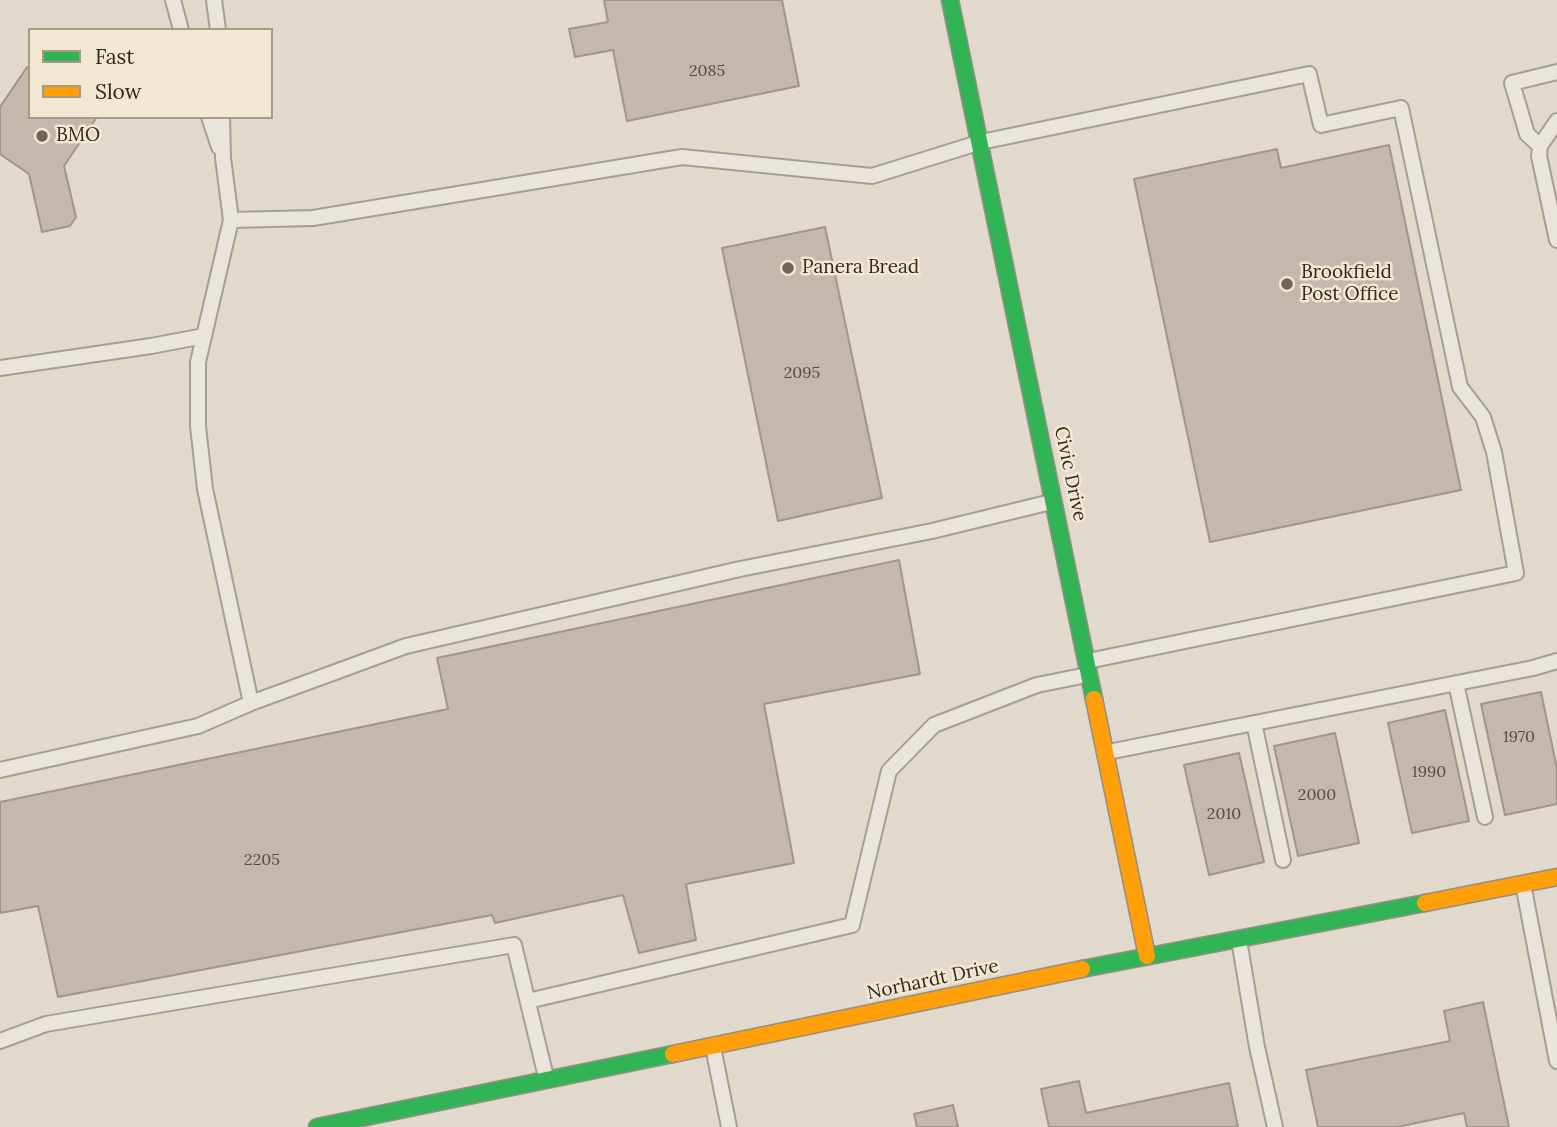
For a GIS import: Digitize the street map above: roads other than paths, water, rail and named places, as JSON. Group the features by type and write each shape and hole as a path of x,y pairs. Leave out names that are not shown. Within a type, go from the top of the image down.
{"street":[{"name":"Civic Drive","path":"950,0 1147,956"},
{"name":"Norhardt Drive","path":"317,1127 1147,956 1557,877"}],"lane":[{"path":"173,0 180,28"},
{"path":"214,0 218,28"},
{"path":"1540,146 1527,134 1512,83 1557,72"},
{"path":"231,220 313,218 682,156 872,176 981,142 1309,74 1321,125 1401,108 1460,387 1483,417 1493,452 1516,573 1089,668 934,725 889,771 852,925 528,1001"},
{"path":"210,119 223,158"},
{"path":"222,119 223,158 231,220 198,362 198,426 205,489 251,702"},
{"path":"1557,121 1540,146 1539,156 1557,240"},
{"path":"0,368 204,336"},
{"path":"0,770 198,726 251,702 406,646 740,569 932,531 1054,501"},
{"path":"1106,752 1557,661"},
{"path":"1456,683 1485,817"},
{"path":"1254,723 1283,860"},
{"path":"1522,883 1557,1061"},
{"path":"1239,938 1257,1047 1275,1127"},
{"path":"0,1041 46,1024 514,945 547,1081"},
{"path":"713,1046 729,1127"}],"place":[{"name":"BMO","path":"42,136"},
{"name":"Panera Bread","path":"788,268"},
{"name":"Brookfield Post Office","path":"1287,284"}]}
